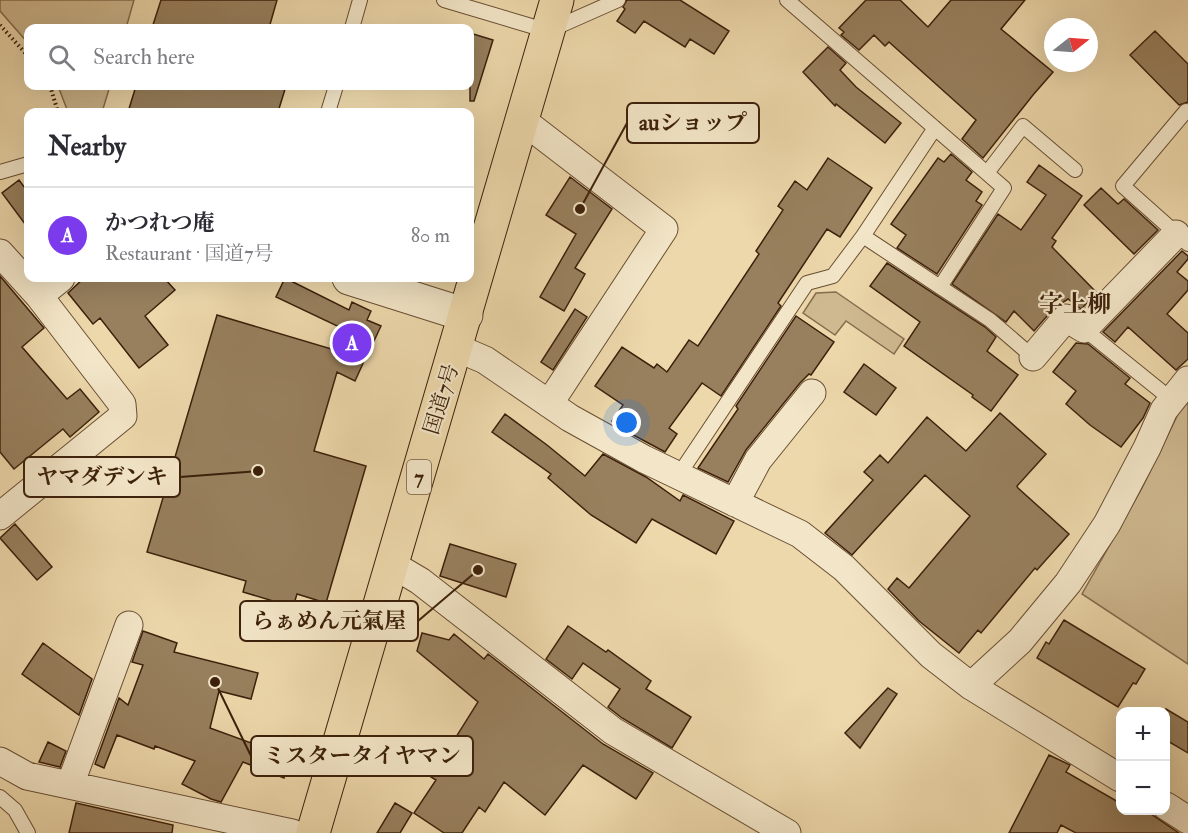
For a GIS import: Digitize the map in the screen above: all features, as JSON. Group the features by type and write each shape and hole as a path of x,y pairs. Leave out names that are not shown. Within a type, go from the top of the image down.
{"highway":[{"name":"国道7号","path":"314,833 557,0"}],"street":[{"path":"522,120 664,229 549,404"},
{"path":"1033,357 1066,318 1084,329 1182,239"},
{"path":"0,253 24,279"},
{"path":"0,516 123,416 122,404 26,282"},
{"path":"39,296 56,282"},
{"path":"362,282 466,315"},
{"path":"457,348 486,360 570,418 678,476 800,534 844,568 932,655 972,686 1116,776"},
{"path":"972,686 1020,640 1068,583 1107,524 1164,410 1180,390"},
{"path":"735,503 758,460 812,393"},
{"path":"393,565 420,581 614,731 787,833"},
{"path":"70,785 129,625"},
{"path":"0,761 27,776 292,833"},
{"path":"1170,809 1188,820"}],"lane":[{"path":"353,24 360,0"},
{"path":"444,0 478,5 548,31 618,0"},
{"path":"787,0 1004,188 940,287"},
{"path":"329,108 335,90"},
{"path":"1182,239 1123,186 1186,111"},
{"path":"987,173 1023,126 1075,170"},
{"path":"678,476 807,283 833,276 863,237 935,128"},
{"path":"0,172 24,165"},
{"path":"863,237 990,320 1033,357"},
{"path":"1084,329 1180,390"},
{"path":"0,797 15,810 28,833"}],"path":[{"path":"0,25 24,52"},
{"path":"51,90 57,108"}],"shaded area":[{"path":"0,0 134,0 127,24 24,24 24,38 0,11"},
{"path":"60,90 109,90 103,108 66,108"},
{"path":"836,292 904,339 894,354 846,321 835,335 803,313 816,293"},
{"path":"1188,401 1188,664 1082,594 1142,488 1181,408"}],"building":[{"path":"161,0 277,0 270,24 153,24"},
{"path":"627,0 680,0 729,31 714,54 690,39 685,47 644,21 635,33 617,21 625,9 623,7"},
{"path":"866,0 900,0 928,27 951,0 1025,0 1001,29 1044,65 1044,72 1053,72 983,158 962,139 976,120 889,42 885,46 874,35 859,50 841,35 844,32 839,28"},
{"path":"1155,31 1188,64 1188,102 1179,105 1130,55"},
{"path":"474,34 493,40 474,101 470,101 470,90 474,90"},
{"path":"828,47 846,63 840,70 856,87 901,123 885,143 836,104 835,106 803,72"},
{"path":"135,90 285,90 279,108 129,108"},
{"path":"951,154 972,172 966,180 982,192 976,201 982,205 937,274 897,248 906,235 891,224 938,158 944,162"},
{"path":"828,158 872,188 840,237 827,229 778,303 781,306 721,396 702,383 669,428 677,434 665,452 612,421 623,405 595,386 622,347 654,368 657,364 667,372 689,340 698,346 759,254 756,251 783,210 778,206 795,181 807,190"},
{"path":"1039,165 1082,196 1052,238 1056,241 1052,247 1097,293 1081,309 1068,299 1054,308 1034,331 1014,311 1006,322 952,284 998,214 1021,230 1046,195 1027,182"},
{"path":"570,177 612,209 575,268 585,274 564,311 540,297 576,234 546,215"},
{"path":"19,180 24,187 24,223 2,193"},
{"path":"1101,188 1118,204 1124,199 1158,230 1134,254 1084,205"},
{"path":"1182,251 1188,259 1177,272 1188,281 1188,290 1167,314 1188,333 1188,359 1176,370 1128,327 1115,342 1103,332"},
{"path":"887,263 985,327 996,337 987,351 1018,375 991,411 972,397 973,395 904,346 920,322 870,286"},
{"path":"0,276 44,328 22,347 67,399 80,389 99,412 70,437 63,429 14,469 0,452"},
{"path":"80,282 168,282 175,290 145,316 168,345 139,368 100,318 93,324 68,293"},
{"path":"283,282 293,282 349,310 352,302 371,311 367,320 381,326 373,343 276,297"},
{"path":"575,309 587,317 553,370 541,362"},
{"path":"217,315 365,359 355,381 337,372 314,451 366,466 326,603 297,594 293,607 243,592 246,581 147,552"},
{"path":"796,316 834,342 811,375 809,374 800,383 746,450 728,482 698,468 738,409 736,406"},
{"path":"1076,343 1088,344 1130,378 1125,384 1150,403 1143,418 1121,447 1066,404 1076,391 1053,372"},
{"path":"864,364 896,388 876,415 844,392"},
{"path":"1000,413 1046,454 1017,486 1018,488 1069,534 1037,570 1035,568 981,633 978,630 959,653 919,621 888,589 897,578 909,588 970,516 925,475 852,555 825,533 873,480 864,472 880,455 888,463 927,417 966,451"},
{"path":"505,414 585,476 603,454 646,477 680,501 683,495 734,521 716,554 652,519 636,543 591,515 548,478 551,474 492,432"},
{"path":"15,524 52,567 37,580 0,538"},
{"path":"450,544 516,564 506,597 440,576"},
{"path":"1064,620 1145,669 1118,707 1037,658 1046,642 1049,644"},
{"path":"568,626 606,652 608,650 651,681 646,689 691,717 672,748 608,707 620,689 583,663 572,679 546,659"},
{"path":"143,631 177,643 174,652 258,673 251,699 219,691 210,728 290,757 284,778 243,762 221,802 182,784 195,761 117,735 104,768 95,764 119,698 128,705 143,665 132,662"},
{"path":"422,633 449,640 454,634 484,659 488,654 603,744 653,773 636,799 583,765 545,815 504,782 485,812 479,807 462,833 444,833 414,813 436,780 431,777 478,702 417,651"},
{"path":"43,643 92,679 79,715 22,674"},
{"path":"888,688 897,694 860,748 845,733"},
{"path":"1170,711 1188,722 1188,753 1170,742"},
{"path":"48,742 66,751 60,767 39,762"},
{"path":"1049,755 1070,765 1066,772 1116,801 1116,815 1152,815 1179,833 1076,833 1061,825 1057,833 1009,833"},
{"path":"76,803 173,825 172,833 69,833"},
{"path":"395,803 412,813 400,833 377,833"}],"place":[{"name":"auショップ","path":"580,209"},
{"name":"かつれつ庵","path":"352,343"},
{"name":"ヤマダデンキ","path":"258,471"},
{"name":"らぁめん元氣屋","path":"478,570"},
{"name":"ミスタータイヤマン","path":"215,682"}],"district":[{"name":"字上柳","path":"1075,304"}]}
